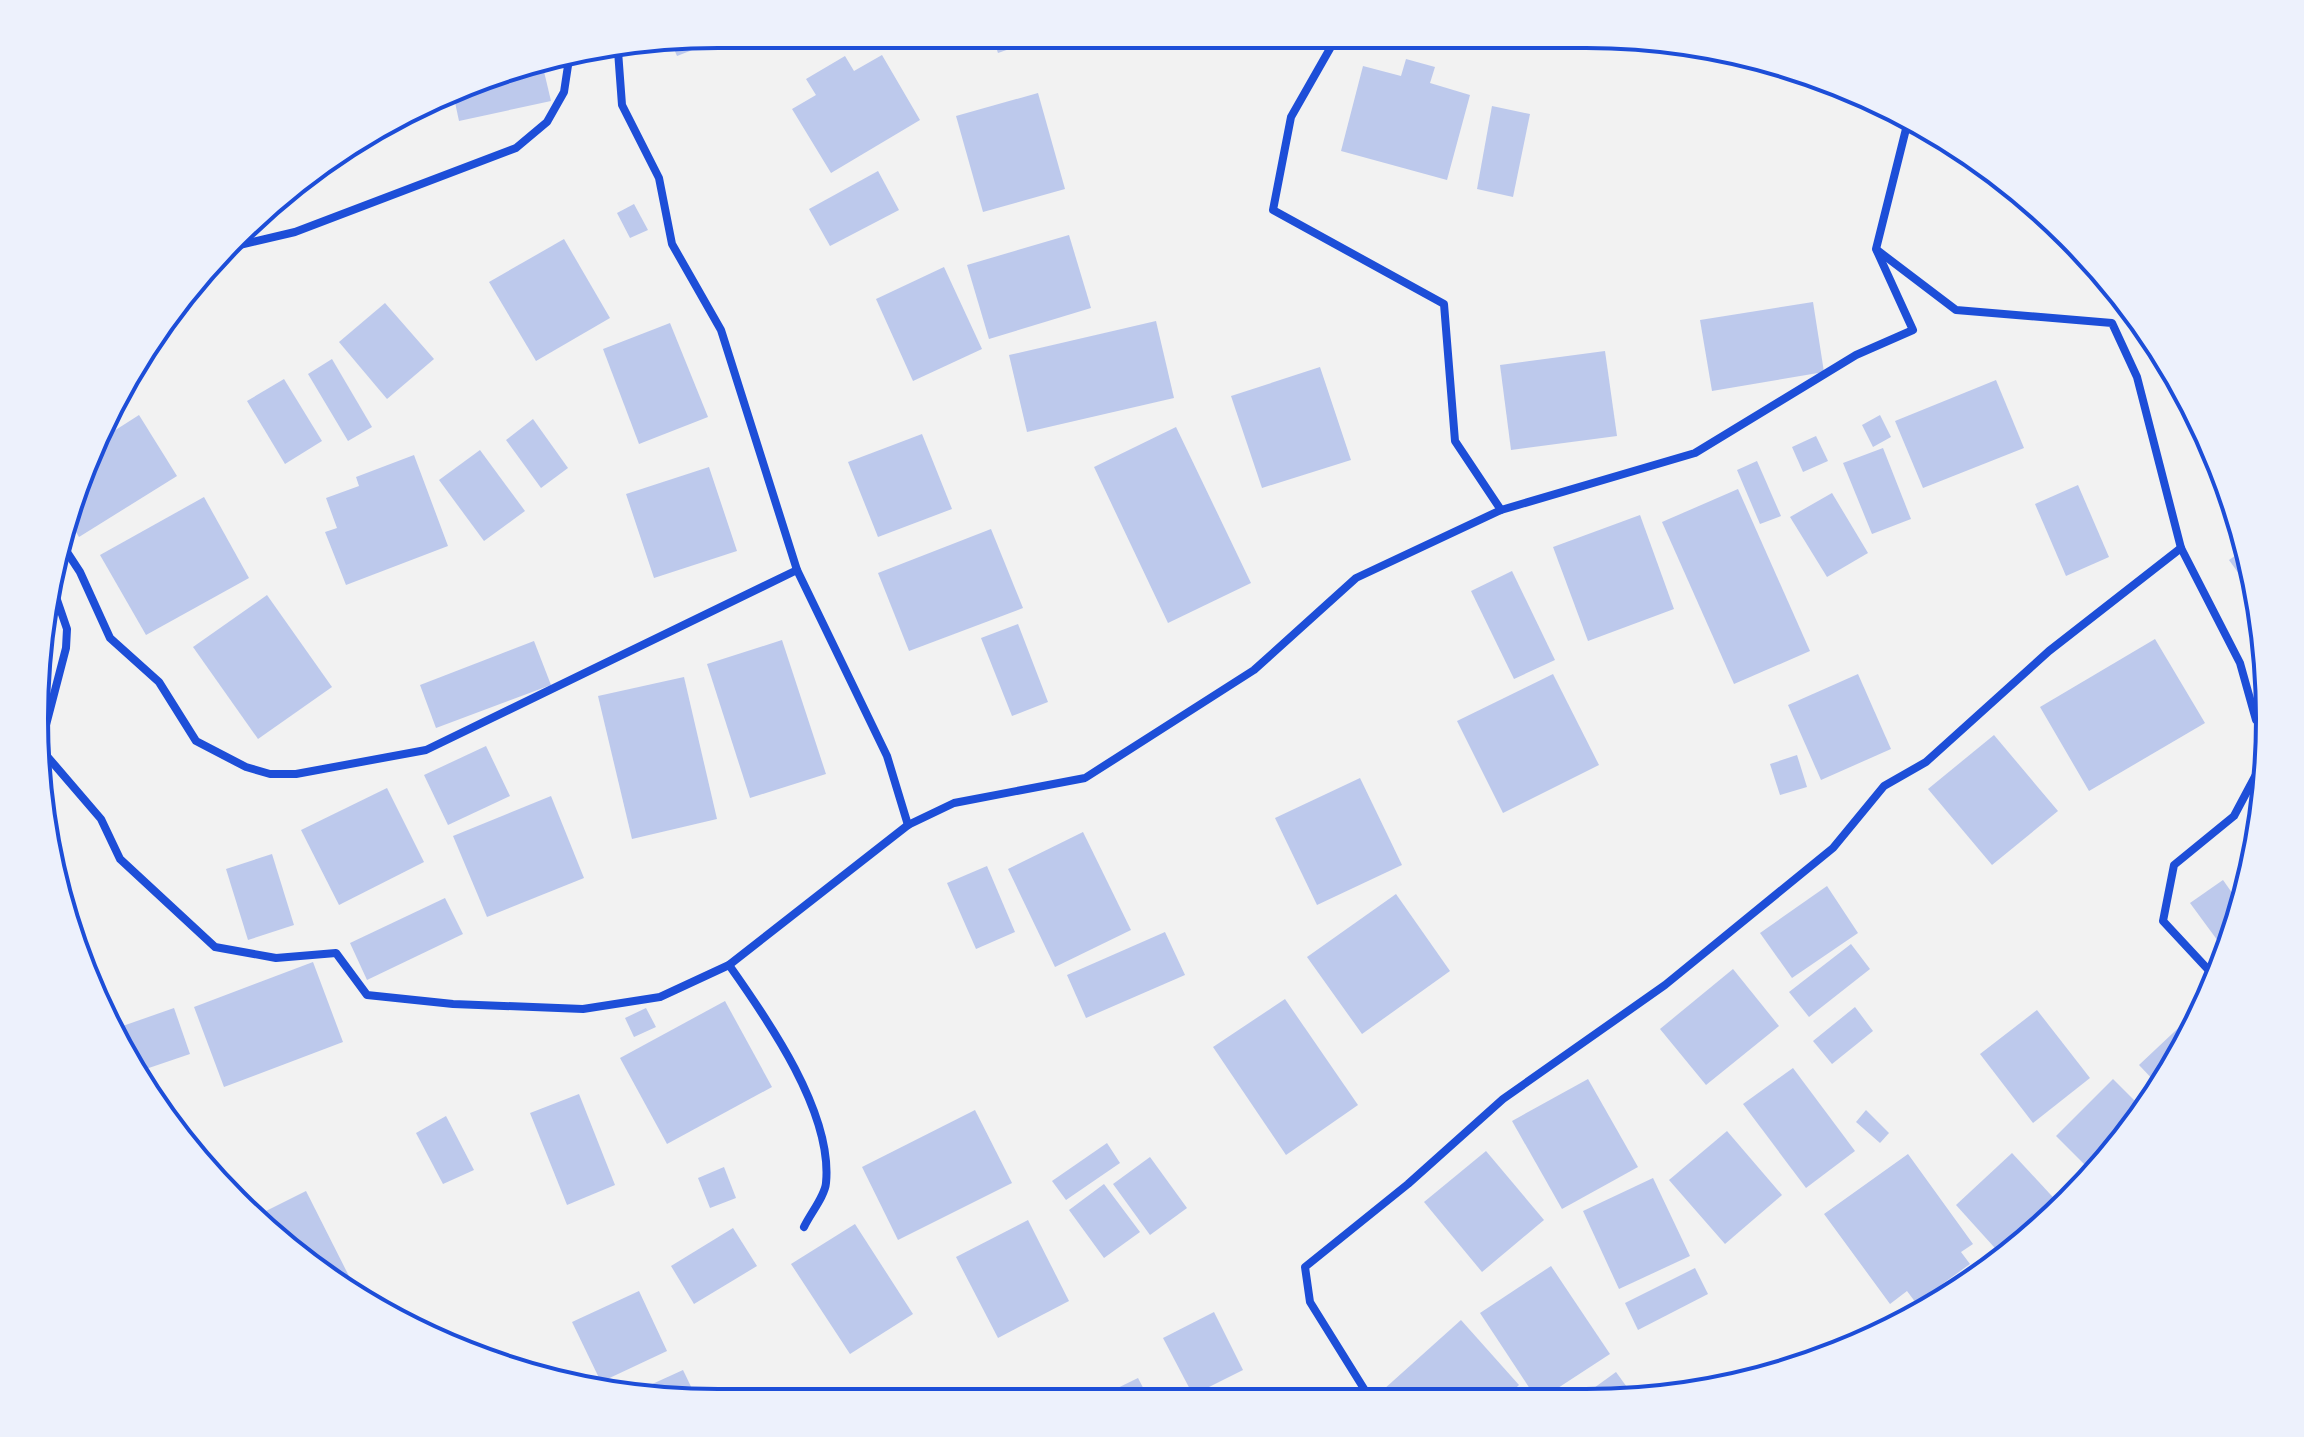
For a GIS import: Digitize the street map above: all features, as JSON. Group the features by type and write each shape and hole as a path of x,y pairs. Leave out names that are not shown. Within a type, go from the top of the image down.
{"street":[{"path":"1330,48 1291,117 1273,210 1444,304 1455,441 1501,510"},
{"path":"618,56 622,105 659,178 672,244 721,330 797,570 887,756 908,825"},
{"path":"244,244 295,232 516,148 547,122 564,92 568,66"},
{"path":"49,758 101,819 120,859 215,947 276,958 336,953 367,995 453,1004 583,1009 660,997 729,965 908,825 954,803 1085,778 1254,670 1356,578 1501,510 1695,453 1856,355 1913,330 1876,249 1906,130"},
{"path":"1876,249 1956,310 2112,323 2137,377 2181,548 2240,663 2256,720"},
{"path":"1364,1389 1310,1302 1305,1267 1408,1184 1503,1099 1665,985 1833,848 1884,786 1926,762 2049,651 2181,548"},
{"path":"69,555 80,572 110,638 159,682 196,741 246,767 270,774 296,774 426,750 797,570"},
{"path":"48,717 66,648 67,629 58,604"},
{"path":"2207,969 2163,921 2174,865 2234,816 2253,780"},
{"path":"729,965 775,1030 823,1134 826,1185 804,1227"}],"building":[{"path":"674,49 695,49 695,49 677,56"},
{"path":"882,55 920,120 831,173 792,109 816,95 806,79 845,56 854,71"},
{"path":"1406,59 1435,67 1430,83 1470,95 1447,180 1341,151 1363,66 1401,76"},
{"path":"544,71 551,101 459,121 455,102"},
{"path":"1038,93 1065,189 983,212 956,116"},
{"path":"1492,106 1530,114 1513,197 1477,189"},
{"path":"878,171 899,210 830,246 809,209"},
{"path":"634,204 648,230 630,238 617,213"},
{"path":"1069,235 1091,308 989,339 967,265"},
{"path":"564,239 610,318 536,361 489,282"},
{"path":"944,267 982,349 913,381 876,299"},
{"path":"1813,302 1824,372 1712,391 1700,320"},
{"path":"385,303 434,359 387,399 339,342"},
{"path":"1156,321 1174,398 1027,432 1009,355"},
{"path":"670,323 708,417 639,444 603,349"},
{"path":"1605,351 1617,436 1511,450 1500,365"},
{"path":"332,359 372,427 348,441 308,374"},
{"path":"1320,367 1351,460 1262,488 1231,396"},
{"path":"284,379 322,441 285,464 247,401"},
{"path":"1996,380 2024,448 1923,488 1895,421"},
{"path":"139,415 177,476 79,537 75,531 84,503 113,432"},
{"path":"1880,415 1891,437 1873,447 1862,425"},
{"path":"533,419 568,468 541,488 506,440"},
{"path":"1176,427 1251,583 1168,623 1094,467"},
{"path":"922,434 952,509 878,537 848,462"},
{"path":"1816,436 1828,461 1803,472 1792,447"},
{"path":"1883,448 1911,519 1872,534 1843,463"},
{"path":"480,450 525,511 484,541 439,480"},
{"path":"414,455 448,546 346,585 325,532 337,528 326,498 359,486 356,477"},
{"path":"1757,461 1781,516 1760,524 1737,470"},
{"path":"709,467 737,551 654,578 626,494"},
{"path":"2078,485 2109,557 2066,576 2035,504"},
{"path":"1738,489 1810,651 1734,684 1662,522"},
{"path":"1832,493 1868,553 1827,577 1790,517"},
{"path":"204,497 249,578 146,635 100,555"},
{"path":"1640,515 1674,609 1588,641 1553,547"},
{"path":"991,529 1023,608 909,651 878,573"},
{"path":"2235,556 2240,575 2229,560"},
{"path":"1512,571 1555,660 1514,679 1471,591"},
{"path":"267,595 332,687 258,739 193,647"},
{"path":"1018,624 1048,702 1012,716 981,638"},
{"path":"2155,639 2205,723 2089,791 2040,707"},
{"path":"782,640 826,774 750,798 707,664"},
{"path":"534,641 551,685 436,728 420,685"},
{"path":"1553,674 1599,765 1503,813 1457,721"},
{"path":"1858,674 1891,749 1821,780 1788,705"},
{"path":"684,677 717,819 632,839 598,696"},
{"path":"1994,735 2058,811 1992,865 1928,789"},
{"path":"486,746 510,796 448,825 424,775"},
{"path":"1797,755 1807,787 1780,795 1770,764"},
{"path":"1360,778 1402,865 1317,905 1275,818"},
{"path":"387,788 424,862 339,905 301,830"},
{"path":"551,796 584,878 487,917 453,836"},
{"path":"1083,832 1131,930 1055,967 1008,869"},
{"path":"272,854 294,925 248,940 226,869"},
{"path":"987,866 1015,932 976,949 947,883"},
{"path":"2223,880 2233,894 2218,941 2190,903"},
{"path":"1827,886 1858,933 1792,978 1760,933"},
{"path":"1396,894 1450,971 1362,1034 1307,957"},
{"path":"445,898 463,934 367,980 350,943"},
{"path":"1165,932 1185,975 1086,1018 1067,975"},
{"path":"1851,944 1870,969 1809,1017 1789,992"},
{"path":"313,962 343,1042 224,1087 194,1007"},
{"path":"1733,969 1779,1026 1706,1085 1660,1029"},
{"path":"1285,999 1358,1105 1286,1155 1213,1047"},
{"path":"725,1001 772,1087 667,1144 620,1058"},
{"path":"1855,1007 1873,1031 1832,1064 1813,1041"},
{"path":"174,1008 190,1054 147,1069 123,1026"},
{"path":"646,1008 656,1027 634,1037 625,1018"},
{"path":"2037,1010 2090,1078 2033,1123 1980,1054"},
{"path":"2182,1025 2151,1078 2139,1065"},
{"path":"1793,1068 1855,1151 1806,1188 1743,1104"},
{"path":"1588,1079 1638,1167 1562,1209 1512,1121"},
{"path":"2113,1079 2135,1101 2086,1166 2056,1136"},
{"path":"579,1094 615,1185 567,1205 530,1113"},
{"path":"975,1110 1012,1183 898,1240 862,1167"},
{"path":"1866,1110 1889,1133 1880,1143 1856,1122"},
{"path":"446,1116 474,1170 443,1184 416,1133"},
{"path":"1727,1131 1782,1195 1725,1244 1669,1180"},
{"path":"1107,1143 1120,1163 1066,1200 1052,1181"},
{"path":"1486,1151 1544,1220 1482,1272 1424,1202"},
{"path":"2012,1153 2054,1199 1996,1249 1956,1205"},
{"path":"1908,1154 1973,1244 1961,1252 1970,1264 1915,1302 1907,1291 1890,1304 1824,1214"},
{"path":"1150,1157 1187,1208 1150,1235 1113,1184"},
{"path":"724,1167 736,1198 710,1208 698,1178"},
{"path":"1653,1178 1690,1256 1619,1289 1583,1211"},
{"path":"1104,1184 1140,1232 1104,1258 1069,1210"},
{"path":"306,1191 350,1279 310,1250 264,1212"},
{"path":"1028,1220 1069,1301 998,1338 956,1257"},
{"path":"855,1224 913,1314 850,1354 791,1264"},
{"path":"733,1228 757,1266 694,1304 671,1266"},
{"path":"1551,1266 1610,1354 1556,1389 1530,1389 1480,1313"},
{"path":"1695,1268 1708,1294 1638,1330 1625,1303"},
{"path":"639,1291 667,1351 607,1379 599,1378 572,1322"},
{"path":"1214,1312 1243,1370 1205,1389 1190,1389 1163,1338"},
{"path":"1461,1320 1519,1385 1515,1389 1384,1389"},
{"path":"683,1370 692,1388 675,1388 650,1385"},
{"path":"1616,1372 1628,1388 1593,1389"},
{"path":"1138,1378 1144,1389 1115,1389"}]}
